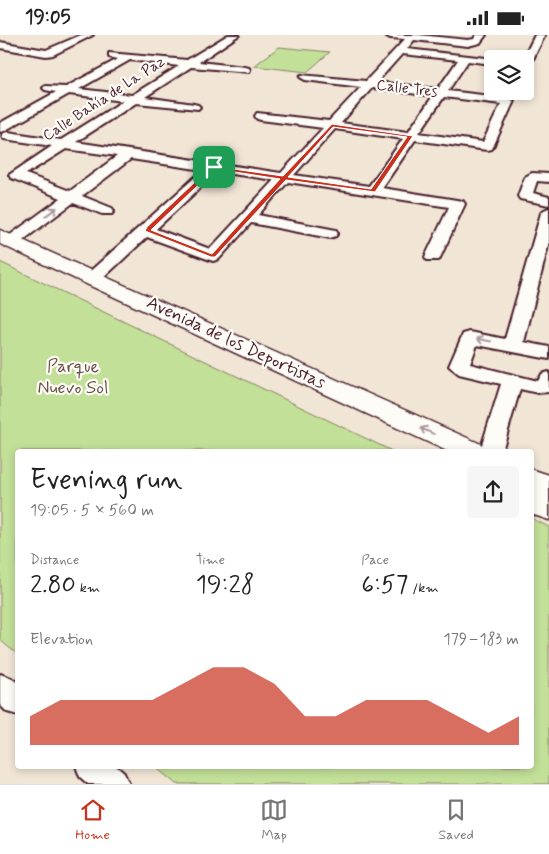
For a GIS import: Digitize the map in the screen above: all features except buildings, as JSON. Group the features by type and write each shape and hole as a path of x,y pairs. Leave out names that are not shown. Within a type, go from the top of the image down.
{"street":[{"path":"0,45 46,53 53,52 88,35"},
{"name":"Calle Bahía de La Paz","path":"72,197 16,175 234,35"},
{"path":"390,35 468,43 479,38"},
{"path":"532,50 540,35"},
{"path":"149,228 148,231 152,233 213,256 413,36"},
{"path":"399,51 484,60"},
{"path":"111,55 245,70"},
{"path":"4,132 67,91 128,57"},
{"path":"373,191 465,58"},
{"name":"Calle Tres","path":"305,77 508,101 487,145 410,136"},
{"path":"49,88 194,107"},
{"path":"261,116 410,136"},
{"path":"4,132 64,145 458,204 433,257"},
{"path":"4,243 72,197 130,154"},
{"path":"94,278 214,167"},
{"path":"549,178 532,177 525,197 549,201"},
{"path":"72,197 107,211"},
{"path":"512,346 549,213"},
{"path":"247,218 330,233"},
{"name":"Avenida de los Deportistas","path":"4,243 94,278 117,297 466,449"},
{"name":"Avenida de los Deportistas","path":"4,243 117,297 421,449"},
{"path":"549,353 470,338 459,366 466,370 545,387 549,379"},
{"path":"492,449 512,381"},
{"path":"534,480 549,487"},
{"path":"534,502 549,509"},
{"path":"0,687 15,700"}],"green space":[{"path":"279,47 330,52 307,72 254,66"},
{"name":"Parque Nuevo Sol","path":"0,262 388,449 15,449 15,652 0,640"},
{"path":"534,520 549,527 549,784 176,784 158,769 534,769"}],"route":[{"path":"214,167 148,231 213,256 284,178 373,191 410,136 332,125 284,178 214,167"}]}
